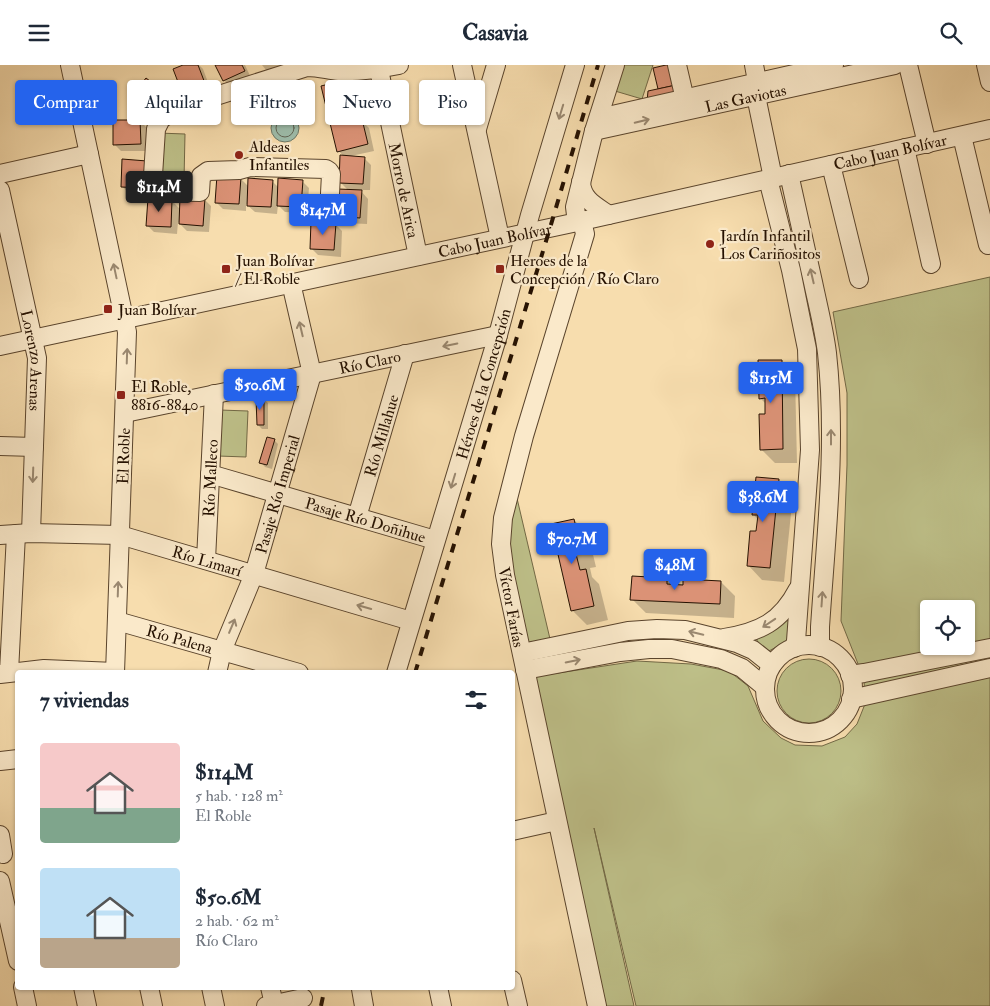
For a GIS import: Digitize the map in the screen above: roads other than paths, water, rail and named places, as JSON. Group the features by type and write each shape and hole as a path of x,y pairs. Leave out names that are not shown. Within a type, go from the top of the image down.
{"street":[{"name":"El Roble","path":"70,65 125,319 128,344 115,670"},
{"path":"329,213 331,174 326,169 250,167 239,170 208,171 201,176 200,192 152,191 156,129 161,119 178,108 308,67 338,71 399,65"},
{"path":"462,65 500,239"},
{"path":"476,131 496,65"},
{"name":"Héroes de la Concepción","path":"397,670 498,335 574,65"},
{"path":"579,218 575,207 615,65"},
{"path":"677,65 686,104"},
{"name":"Las Gaviotas","path":"597,124 686,104 755,81 829,69 895,65"},
{"path":"908,65 927,143"},
{"path":"986,65 990,82"},
{"name":"Morro de Arica","path":"378,67 418,256"},
{"path":"755,81 777,177 822,322 827,352 832,438 820,647"},
{"name":"Cabo Juan Bolívar","path":"0,346 500,239 579,218 609,215 990,129"},
{"path":"962,136 988,245"},
{"path":"905,149 931,264"},
{"path":"0,173 89,154"},
{"path":"831,165 859,279"},
{"path":"777,177 791,270 807,349 810,450 806,521 794,648"},
{"path":"581,182 586,198 609,215"},
{"name":"Lorenzo Arenas","path":"0,190 6,251 33,339 36,358 34,447 16,534 5,673"},
{"name":"Víctor Farías","path":"579,218 586,234 524,436 503,517 501,544 505,575 597,1006"},
{"name":"Pasaje Río Imperial","path":"218,670 222,651 254,574 312,374 291,283"},
{"name":"Río Claro","path":"125,413 498,335"},
{"name":"Río Millahue","path":"357,517 405,354"},
{"name":"Río Malleco","path":"206,560 214,394"},
{"path":"0,446 34,447"},
{"name":"Pasaje Río Doñihue","path":"210,474 435,540"},
{"name":"Río Limarí","path":"16,534 120,535 411,621"},
{"path":"721,639 742,635 762,628 777,618 791,603 800,586"},
{"name":"Río Palena","path":"117,621 288,670"},
{"path":"522,653 628,631 685,630 737,643 753,650 772,665"},
{"path":"603,636 606,654"},
{"path":"805,646 820,647 836,655 844,662 852,682 851,699 841,720 830,728 817,733 802,733 788,728 776,719 768,707 765,693 766,678 772,665 784,653 794,648 805,646"},
{"path":"850,675 990,648"},
{"path":"525,670 606,654 649,649 672,649 721,659 742,668 765,687"},
{"path":"851,699 990,668"},
{"path":"34,670 68,670"},
{"path":"0,761 15,759"},
{"path":"515,830 558,821"},
{"path":"0,835 7,853"},
{"path":"0,881 15,948"},
{"path":"24,990 28,1006"},
{"path":"83,990 87,1006"},
{"path":"150,990 153,1006"},
{"path":"212,990 215,1006"},
{"path":"361,990 364,1006"},
{"path":"439,990 442,1006"},
{"path":"514,990 518,1006"},
{"path":"270,999 304,997"}],"water":[{"path":"272,125 298,125 298,133 290,141 280,141 272,133"}],"railway":[{"path":"416,670 598,65"},
{"path":"321,1006 324,990"}],"place":[{"name":"Aldeas Infantiles","path":"239,155"},
{"name":"Jardín Infantil Los Cariñositos","path":"710,244"},
{"name":"Juan Bolívar / El Roble","path":"226,269"},
{"name":"Heroes de la Concepción / Río Claro","path":"500,269"},
{"name":"Juan Bolívar","path":"108,309"},
{"name":"El Roble, 8816-8840","path":"121,395"}]}
